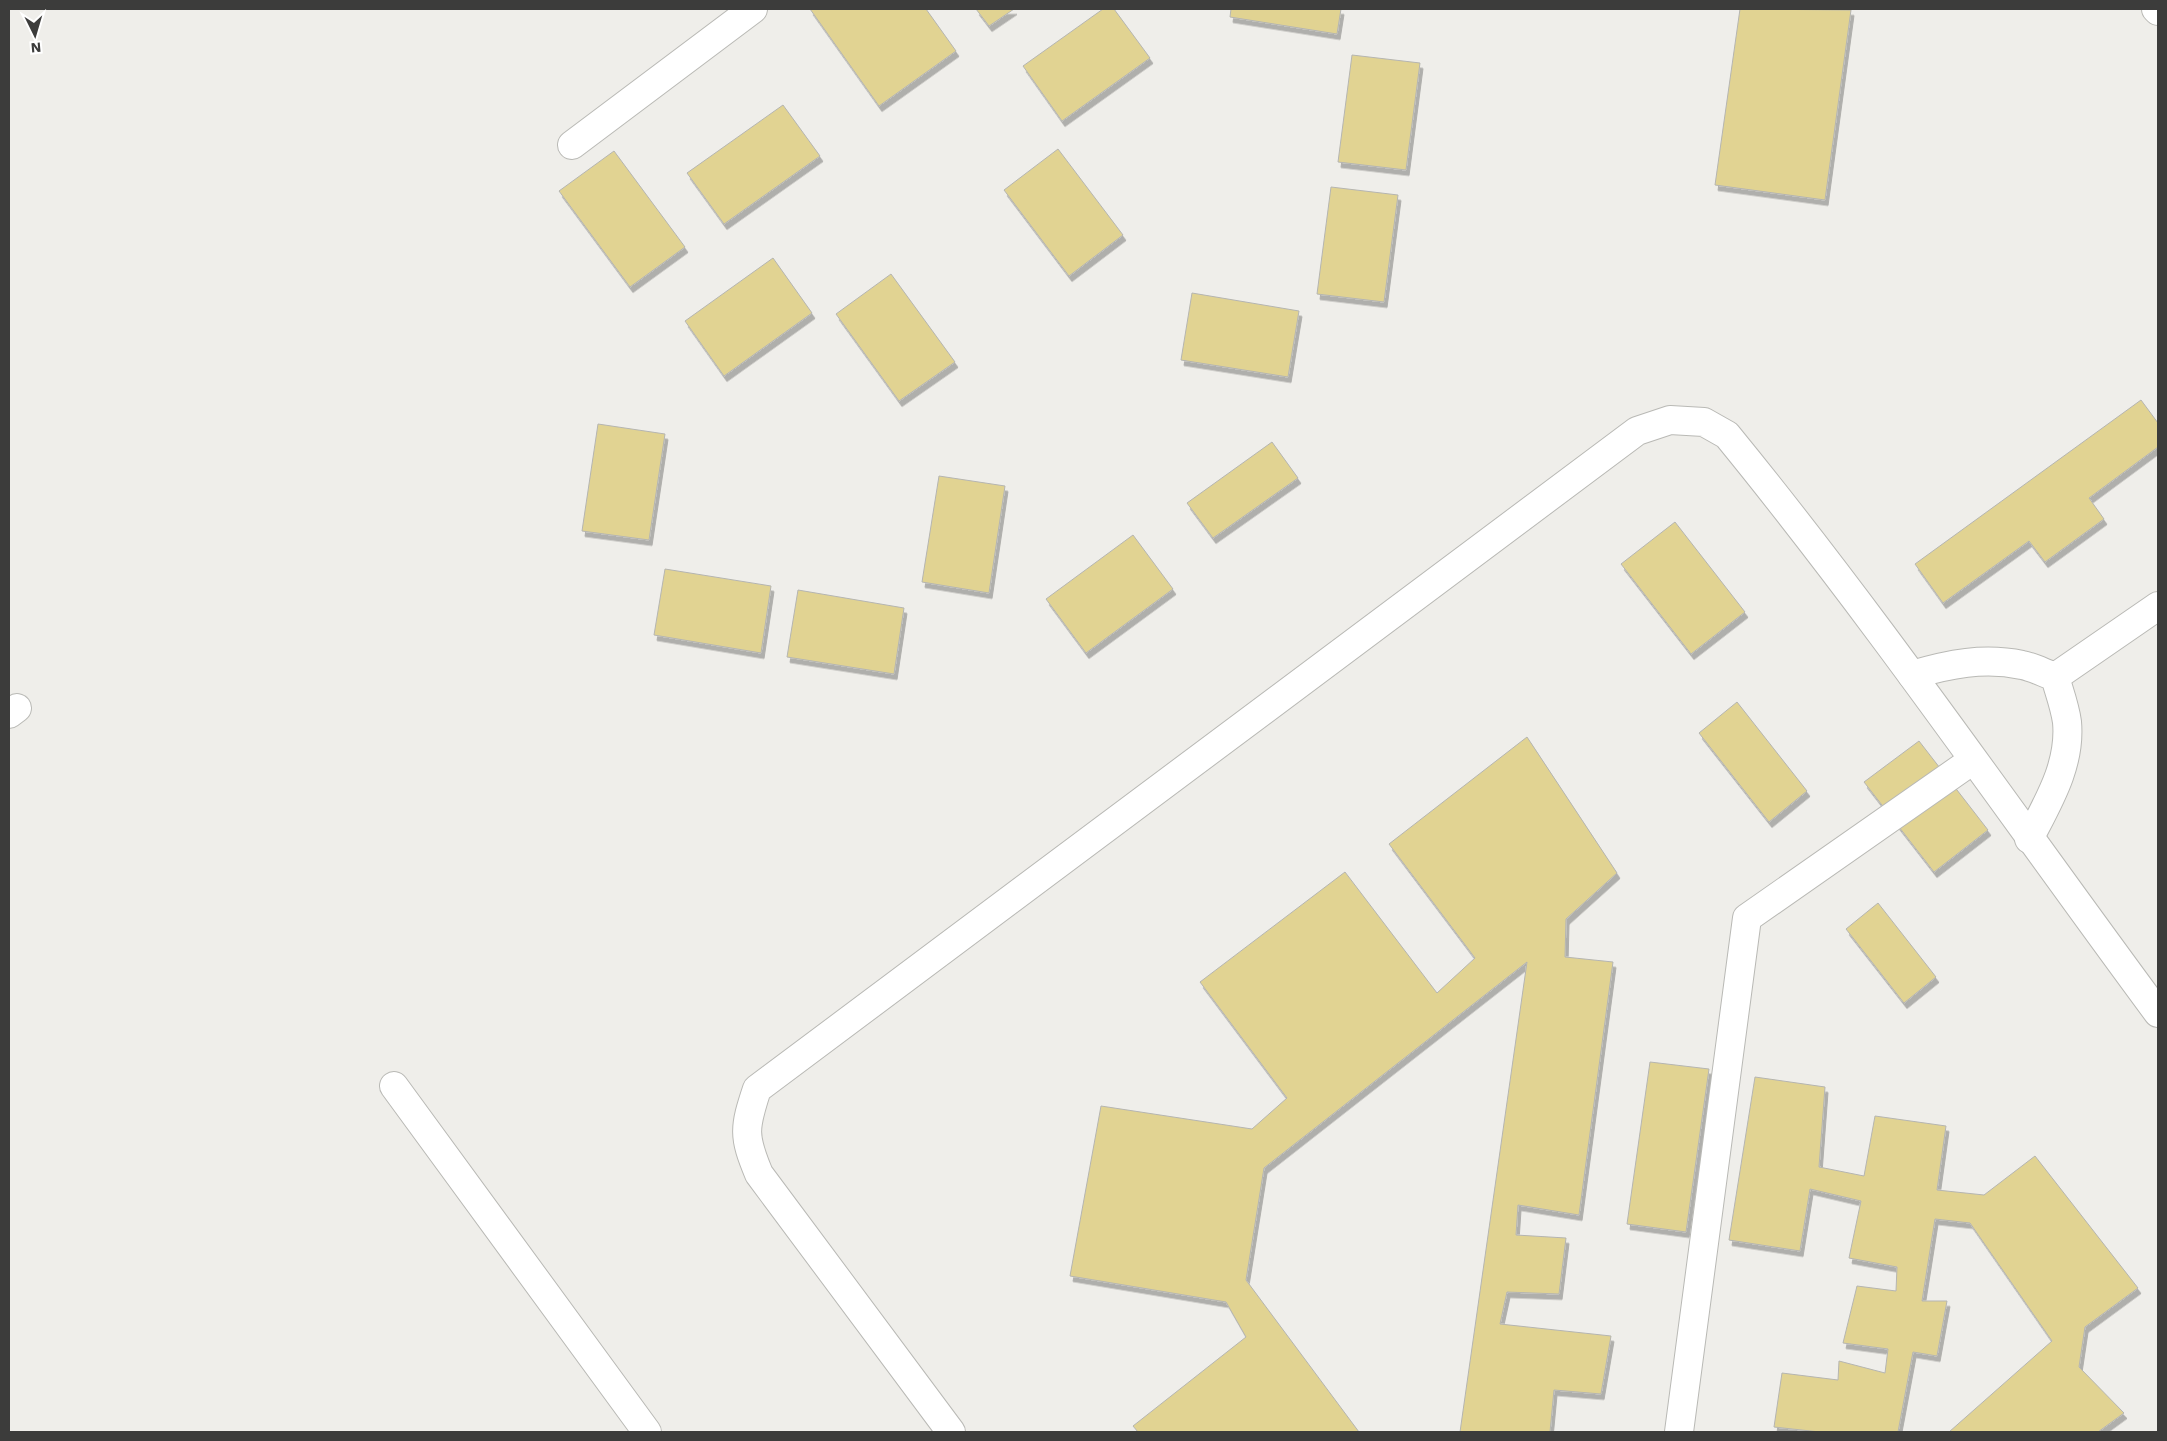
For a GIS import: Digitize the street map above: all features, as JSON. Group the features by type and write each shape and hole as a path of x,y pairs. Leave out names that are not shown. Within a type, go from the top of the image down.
{"street":[{"path":"572,145 751,9"},
{"path":"951,1432 760,1174 748,1147 746,1120 757,1089 1637,431 1670,420 1704,422 1727,435 1912,675 2029,839 2158,1014"},
{"path":"2055,676 2158,606"},
{"path":"1912,675 1943,666 1982,660 2024,665 2055,676"},
{"path":"2029,839 2058,783 2066,752 2067,721 2055,676"},
{"path":"1680,1432 1747,918 1973,760"},
{"path":"394,1086 647,1432"}],"building":[{"path":"810,9 926,9 956,51 879,106"},
{"path":"976,9 1014,9 989,26"},
{"path":"1103,9 1114,9 1150,58 1062,121 1023,66"},
{"path":"1231,9 1341,9 1337,34 1230,17"},
{"path":"1740,9 1851,10 1825,200 1715,185"},
{"path":"1352,55 1420,63 1406,170 1338,162"},
{"path":"783,105 820,156 724,224 687,173"},
{"path":"1058,149 1123,235 1069,276 1004,190"},
{"path":"614,151 685,247 630,287 559,191"},
{"path":"1331,187 1398,195 1384,302 1317,294"},
{"path":"773,258 812,313 724,376 685,321"},
{"path":"891,274 955,362 899,401 836,314"},
{"path":"1192,293 1299,311 1288,377 1181,360"},
{"path":"2141,400 2158,423 2158,447 2089,498 2104,519 2045,562 2029,541 1943,603 1915,564"},
{"path":"598,424 665,434 649,540 582,531"},
{"path":"1272,442 1298,478 1213,538 1187,503"},
{"path":"939,476 1005,486 989,593 922,582"},
{"path":"1675,522 1745,612 1691,654 1621,564"},
{"path":"1133,535 1173,589 1086,653 1046,599"},
{"path":"665,569 771,586 761,653 654,635"},
{"path":"798,590 904,608 894,674 787,657"},
{"path":"1737,702 1807,791 1769,822 1699,733"},
{"path":"1527,737 1617,873 1566,919 1565,957 1613,962 1579,1215 1518,1205 1516,1235 1566,1238 1559,1294 1507,1292 1500,1324 1611,1336 1601,1394 1554,1390 1550,1432 1460,1432 1527,962 1264,1168 1246,1280 1359,1432 1138,1432 1133,1426 1246,1337 1226,1302 1070,1276 1101,1106 1252,1129 1287,1098 1200,982 1345,872 1437,993 1475,958 1389,844"},
{"path":"1919,741 1988,830 1934,872 1864,782"},
{"path":"1878,903 1936,977 1904,1003 1846,929"},
{"path":"1650,1062 1709,1069 1686,1232 1627,1224"},
{"path":"1755,1077 1825,1087 1819,1167 1864,1176 1875,1116 1946,1126 1937,1190 1984,1195 2035,1156 2138,1288 2085,1327 2079,1367 2124,1413 2098,1432 1949,1432 2052,1341 1970,1223 1935,1219 1922,1301 1947,1301 1937,1356 1913,1352 1898,1432 1820,1432 1774,1427 1782,1373 1838,1380 1839,1361 1885,1373 1888,1349 1843,1343 1857,1286 1896,1291 1897,1267 1849,1258 1861,1201 1810,1189 1800,1251 1729,1240"}]}
